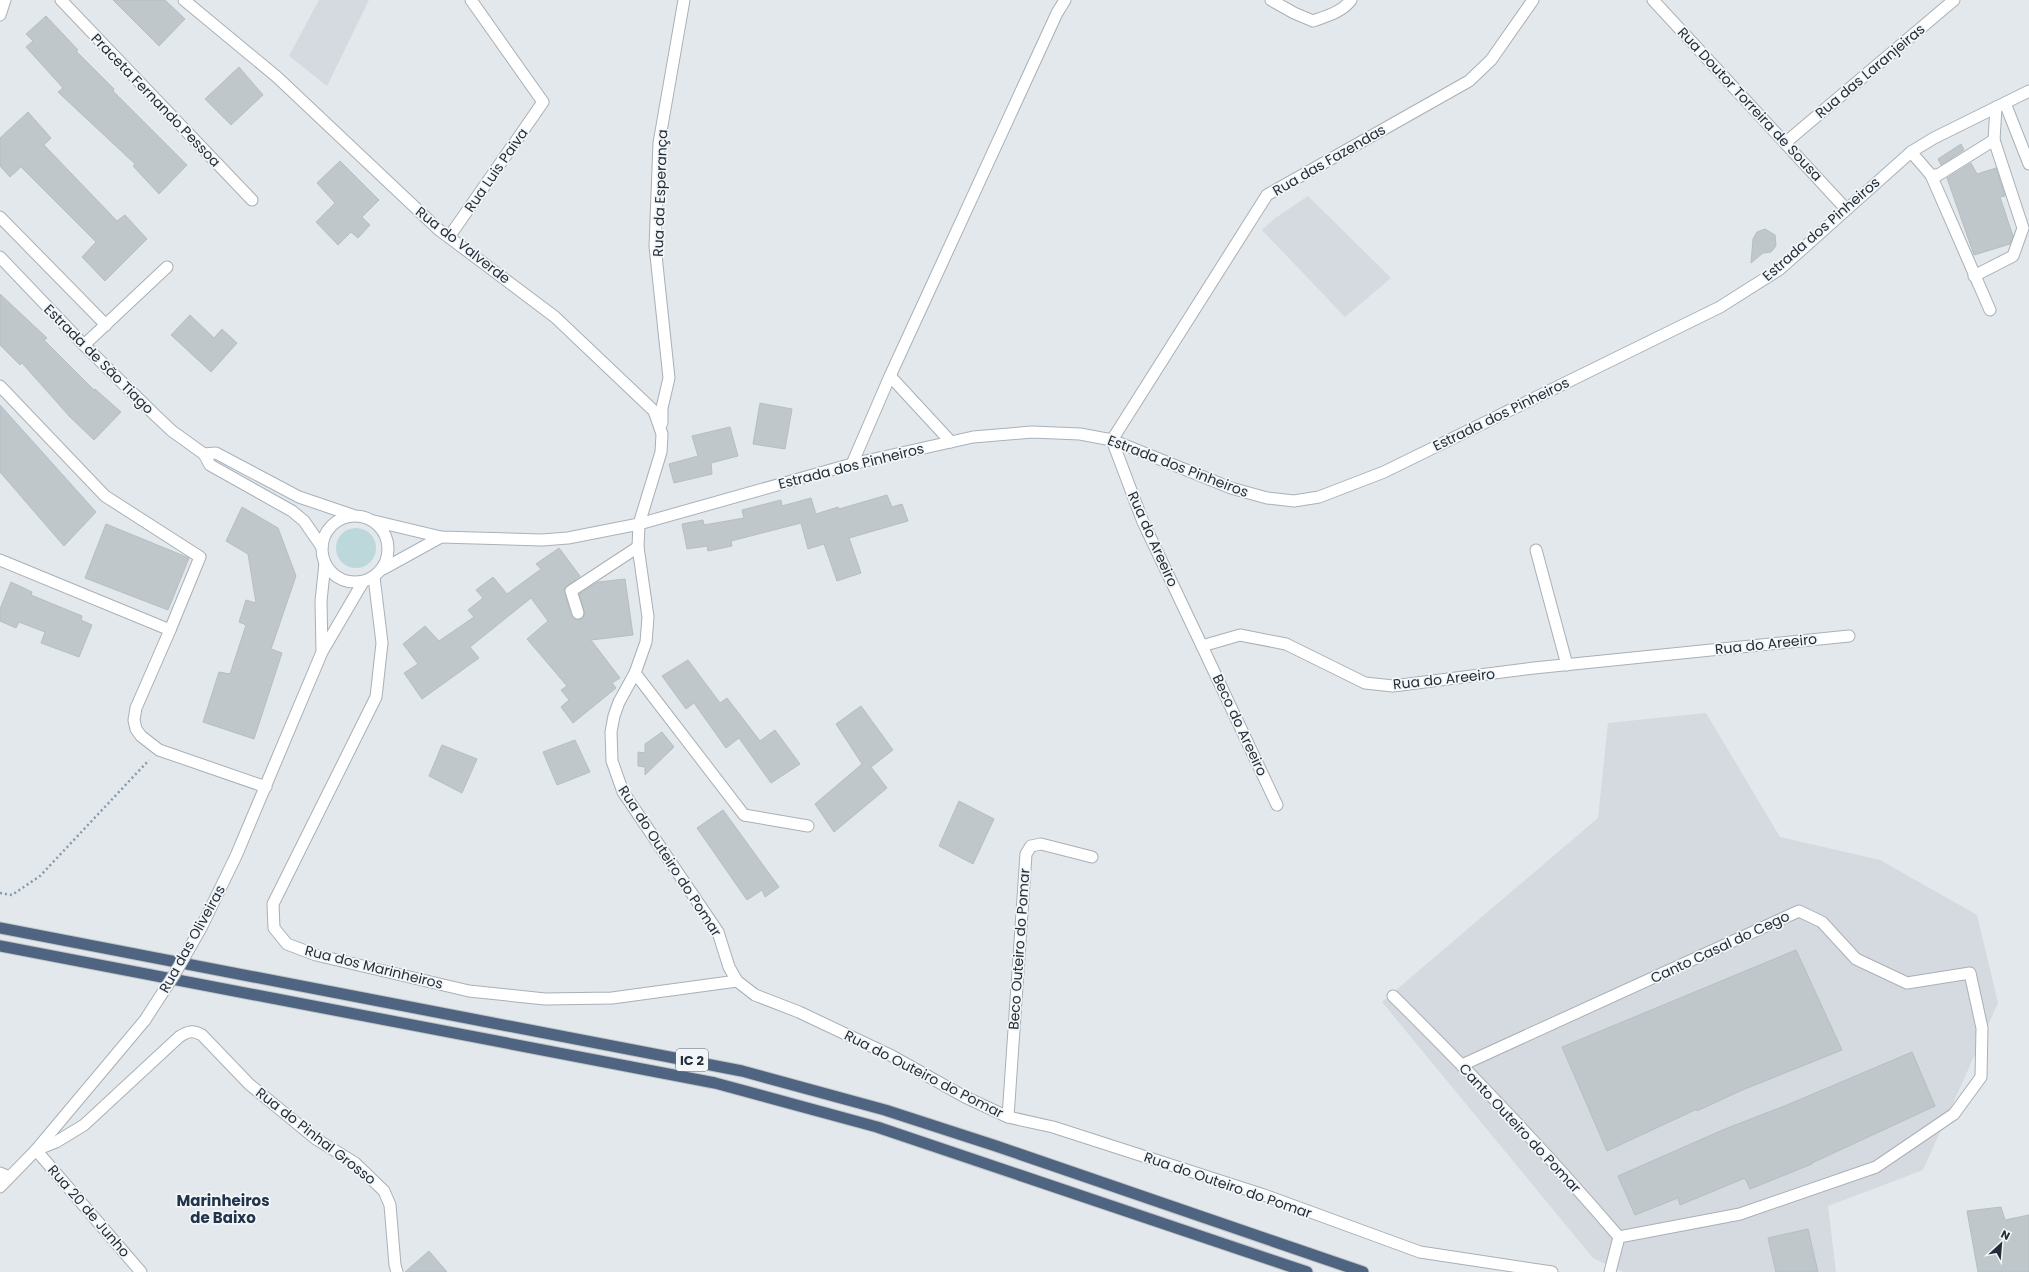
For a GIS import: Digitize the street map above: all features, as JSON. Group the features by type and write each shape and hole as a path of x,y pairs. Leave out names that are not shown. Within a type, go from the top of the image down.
{"highway":[{"name":"IC 2","path":"0,928 742,1071 863,1104 929,1124 1363,1272"},
{"name":"IC 2","path":"0,946 715,1083 892,1131 1307,1272"}],"street":[{"path":"0,15 5,0"},
{"name":"Praceta Fernando Pessoa","path":"61,0 252,200"},
{"name":"Rua do Valverde","path":"184,0 277,77 438,229 555,317 654,411 662,434 661,452 639,524 638,547"},
{"name":"Rua Luis Paiva","path":"449,237 543,102 471,0"},
{"name":"Rua da Esperança","path":"662,434 662,408 668,378 655,246 659,143 684,0"},
{"path":"852,464 890,376 1057,13 1065,0"},
{"path":"1271,0 1294,13 1313,21 1330,15 1347,6 1351,0"},
{"name":"Rua das Fazendas","path":"1112,440 1267,195 1469,80 1491,60 1533,0"},
{"name":"Rua das Laranjeiras","path":"1785,143 1954,0"},
{"name":"Rua Doutor Torreira de Sousa","path":"1660,2 1785,143 1846,209"},
{"name":"Estrada dos Pinheiros","path":"374,521 441,537 542,540 568,538 639,524 852,464 951,442 1006,433 1032,432 1080,434 1112,440 1146,455 1250,493 1288,500 1318,497 1384,472 1720,307 1780,269 1911,152 1934,138 2029,91"},
{"path":"1974,276 2013,256 2023,228 1994,140 2000,105"},
{"path":"2000,105 2029,164"},
{"path":"1931,175 1944,172 1994,140"},
{"path":"1911,152 1931,175 1990,310"},
{"path":"0,217 106,325"},
{"name":"Estrada de São Tiago","path":"0,257 84,345 161,420 204,454 210,465 292,510 304,521 322,547"},
{"path":"84,345 167,267"},
{"path":"890,376 951,442"},
{"path":"0,386 105,496 200,557 136,708 134,720 136,729 141,736 159,750 266,787"},
{"name":"Rua do Areeiro","path":"1112,440 1142,522 1202,646 1240,635 1286,644 1365,683 1393,686 1567,665 1849,636"},
{"path":"204,454 216,453 300,497 353,516"},
{"path":"322,652 321,601 325,563 322,547 324,538 332,526 343,518 353,516 360,516 374,521 382,528 387,538 389,548 388,559 383,569"},
{"path":"325,563 332,572 341,579 352,582 363,582 374,577 383,569 441,537"},
{"path":"578,613 572,590 638,547"},
{"name":"Rua do Outeiro do Pomar","path":"638,547 648,617 646,642 635,673 626,687 617,709 611,732 612,761 623,792 718,932 730,967 737,981 755,995 799,1012 892,1056 965,1097 1008,1117 1053,1127 1264,1195 1420,1252 1552,1272"},
{"path":"1536,550 1567,665"},
{"path":"0,560 170,630"},
{"name":"Rua dos Marinheiros","path":"374,577 382,642 376,697 273,904 274,928 287,944 331,959 469,991 545,999 612,998 737,981"},
{"name":"Rua das Oliveiras","path":"0,1186 5,1175 36,1150 145,1020 174,975 201,928 236,856 322,652 363,582"},
{"name":"Beco do Areeiro","path":"1202,646 1278,805"},
{"path":"635,673 744,815 808,826"},
{"name":"Beco Outeiro do Pomar","path":"1008,1117 1026,854 1031,846 1042,844 1092,857"},
{"name":"Canto Casal do Cego","path":"1462,1065 1799,911 1822,922 1856,959 1907,983 1970,972 1982,1028 1981,1078 1954,1114 1876,1167 1740,1214 1619,1237"},
{"name":"Canto Outeiro do Pomar","path":"1393,996 1462,1065 1589,1201 1619,1237"},
{"name":"Rua do Pinhal Grosso","path":"36,1150 56,1142 84,1125 179,1037 186,1032 195,1031 202,1035 260,1094 316,1140 355,1163 384,1191 390,1206 395,1265 397,1272"},
{"name":"Rua 20 de Junho","path":"36,1150 142,1272"},
{"path":"1610,1272 1619,1237"}],"path":[{"path":"0,893 12,895 40,876 159,750"}],"shaded area":[{"path":"319,0 369,0 327,86 289,56"},
{"path":"1308,196 1391,278 1345,317 1262,230 1274,219"},
{"path":"356,528 370,534 376,548 370,562 356,568 342,562 336,548 342,534"},
{"path":"1706,713 1780,837 1880,860 1977,915 1998,1003 1923,1170 1828,1206 1836,1272 1623,1272 1593,1258 1382,1002 1598,818 1608,723"}],"building":[{"path":"113,0 165,0 185,19 159,46"},
{"path":"46,16 78,50 76,51 114,89 113,91 187,165 159,194 133,166 135,164 58,92 63,88 26,47 33,41 26,34"},
{"path":"239,67 263,95 231,125 205,99"},
{"path":"28,112 51,138 44,145 117,221 125,215 147,239 105,281 82,257 96,242 21,167 10,177 0,166 0,138"},
{"path":"1961,144 1964,150 1941,165 1938,159"},
{"path":"340,161 379,200 362,217 370,225 358,238 351,232 338,245 316,222 335,203 317,183"},
{"path":"1971,163 1977,174 1996,168 2005,196 2000,197 2013,236 2010,244 1974,255 1947,178"},
{"path":"1765,229 1775,235 1776,246 1771,252 1763,253 1751,263 1753,239 1757,232"},
{"path":"0,294 47,338 44,340 94,390 95,389 121,412 94,440 70,417 22,363 20,365 0,345"},
{"path":"190,315 214,338 222,329 237,343 211,372 171,335"},
{"path":"760,403 792,409 785,449 753,444"},
{"path":"0,405 96,512 64,546 0,472"},
{"path":"730,427 738,456 711,463 712,474 674,483 669,464 698,456 692,436"},
{"path":"887,495 892,507 902,504 908,521 849,538 861,573 837,581 824,544 808,549 801,523 731,541 732,546 708,551 707,546 687,549 682,524 703,520 704,525 744,518 742,510 781,500 782,506 811,498 816,514"},
{"path":"242,507 278,528 296,576 271,649 282,653 254,739 203,722 219,672 230,674 246,625 239,622 246,600 256,603 248,554 226,541"},
{"path":"106,524 189,558 168,610 85,578"},
{"path":"559,548 580,576 564,589 571,615 576,620 583,618 585,614 579,594 598,582 625,579 633,635 591,640 620,678 612,683 616,688 573,723 561,707 569,700 561,690 567,686 527,639 548,621 531,598 470,647 479,658 422,699 404,673 418,664 403,644 425,626 439,641 474,617 468,610 483,598 476,590 493,577 507,594 541,569 536,564"},
{"path":"11,582 32,592 31,595 82,616 81,620 92,625 79,657 41,643 45,632 19,622 16,628 0,621 0,609"},
{"path":"688,660 720,703 727,698 760,741 775,730 800,764 771,783 739,738 726,748 694,703 686,709 662,676"},
{"path":"861,706 893,750 871,767 887,788 834,832 815,804 862,764 836,724"},
{"path":"662,732 674,747 645,775 645,767 638,766 638,752 645,753 645,744"},
{"path":"575,740 590,772 557,785 543,752"},
{"path":"442,745 477,759 462,793 429,776"},
{"path":"959,801 994,819 973,864 939,846"},
{"path":"723,810 779,887 765,897 762,890 747,900 697,828"},
{"path":"1796,950 1842,1050 1740,1091 1697,1111 1697,1109 1607,1151 1562,1047"},
{"path":"1912,1052 1935,1106 1812,1164 1750,1189 1745,1178 1680,1205 1678,1198 1635,1215 1618,1176 1725,1129 1787,1105"},
{"path":"2001,1207 2005,1220 2029,1215 2029,1272 1978,1272 1967,1211"},
{"path":"1808,1229 1818,1272 1776,1272 1768,1238"},
{"path":"429,1251 447,1272 405,1272"}],"district":[{"name":"Marinheiros de Baixo","path":"223,1208"}]}
